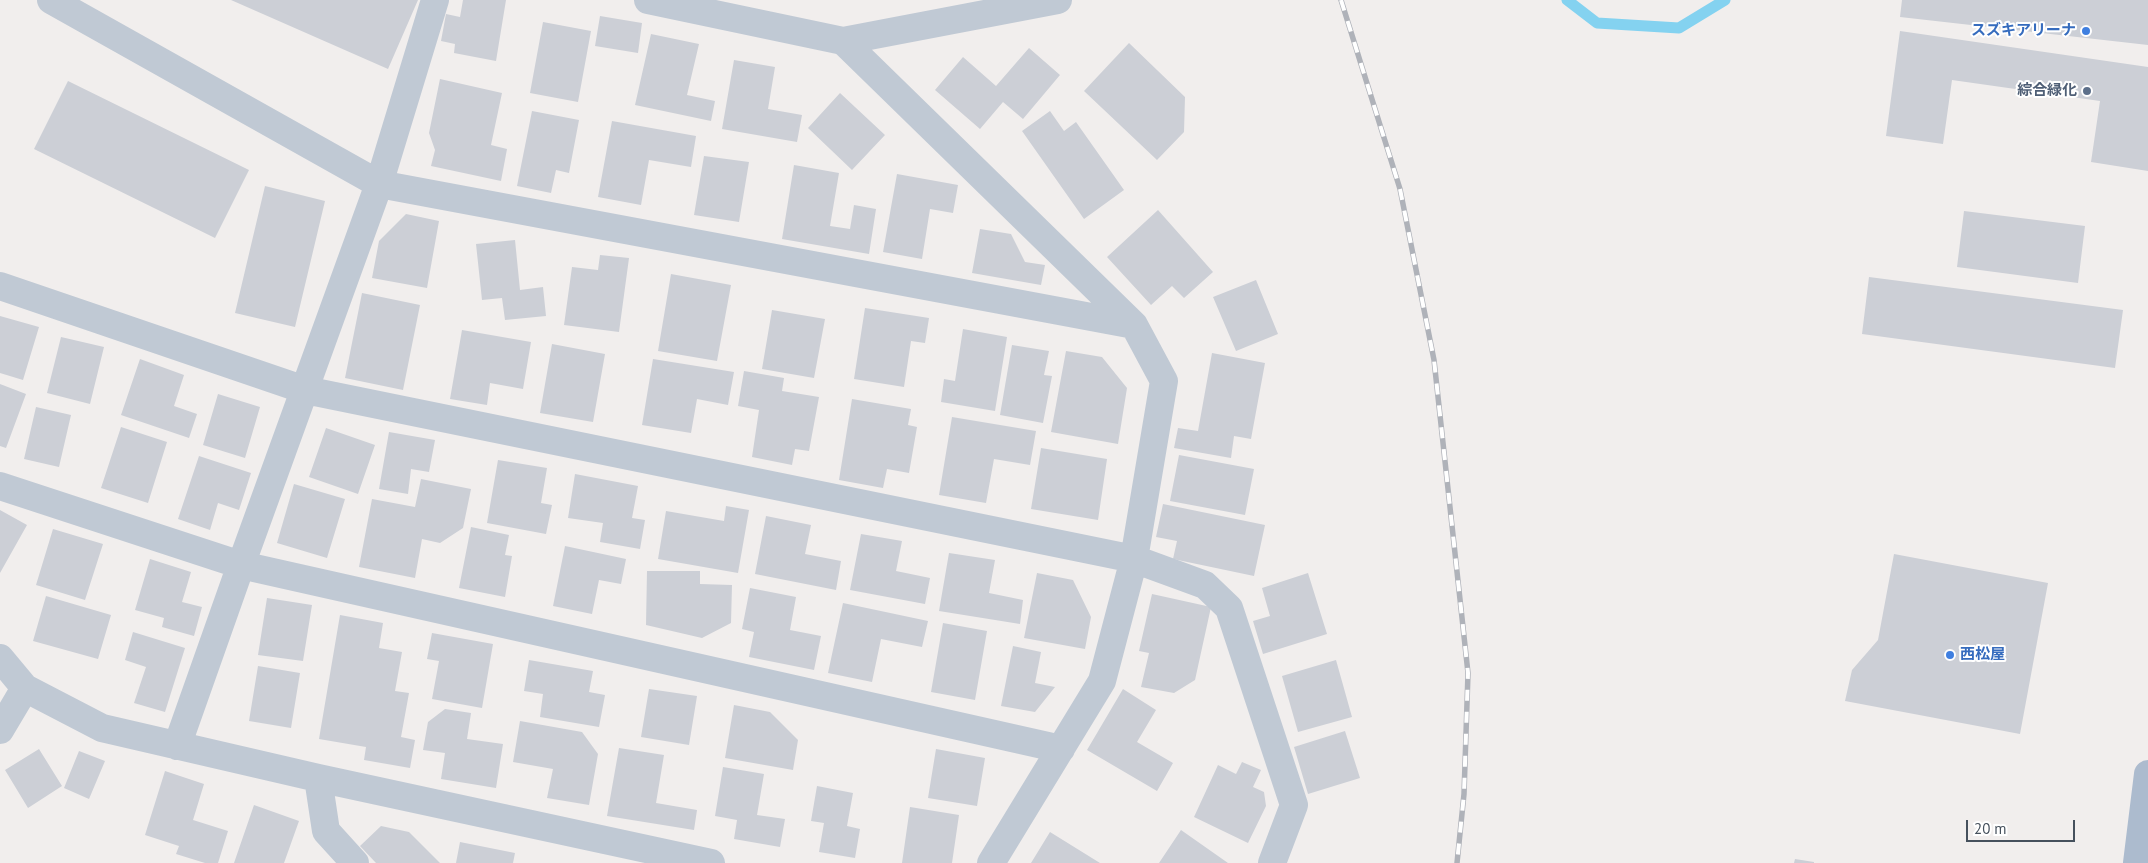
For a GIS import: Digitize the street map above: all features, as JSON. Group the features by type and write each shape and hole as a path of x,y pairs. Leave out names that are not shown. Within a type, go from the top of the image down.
{"main road":[{"path":"2137,863 2148,774"}],"street":[{"path":"51,0 379,184 1134,325"},
{"path":"177,746 379,184 436,0"},
{"path":"648,0 843,41 1058,0"},
{"path":"843,41 1134,325 1164,380 1134,559 1102,681 992,863"},
{"path":"0,286 305,390 1134,559 1206,585 1230,608 1294,805 1272,863"},
{"path":"0,486 241,565 1061,749"},
{"path":"0,658 25,688 102,728 318,778 711,863"},
{"path":"0,730 25,688"},
{"path":"318,778 326,831 355,863"}],"building":[{"path":"231,0 418,0 388,69"},
{"path":"463,0 506,0 496,61 454,53 455,44 441,41 446,14 460,17"},
{"name":"スズキアリーナ","path":"1902,0 2148,0 2148,45 1900,17"},
{"path":"600,16 642,23 638,53 595,46"},
{"path":"543,22 591,31 578,102 530,93"},
{"name":"綜合緑化","path":"1900,31 2148,67 2148,171 2091,162 2100,101 1952,80 1943,144 1886,136"},
{"path":"651,34 699,44 687,95 715,101 711,121 635,105"},
{"path":"1129,43 1185,97 1184,132 1157,160 1084,91"},
{"path":"1029,48 1060,75 1023,119 1003,102 980,129 935,90 963,57 996,86"},
{"path":"734,60 775,67 768,109 802,115 797,142 722,129"},
{"path":"440,79 502,93 491,145 507,149 501,181 431,166 435,150 429,133"},
{"path":"68,81 249,170 215,238 34,149"},
{"path":"840,93 885,135 852,170 808,128"},
{"path":"532,111 579,120 569,173 556,170 551,193 517,186"},
{"path":"1050,111 1064,131 1076,122 1124,190 1084,219 1022,131"},
{"path":"612,121 696,136 691,167 649,160 641,205 598,197"},
{"path":"704,156 749,162 739,222 694,215"},
{"path":"794,165 839,173 830,226 850,229 854,205 876,209 869,254 782,239"},
{"path":"897,174 958,185 953,213 930,209 922,259 883,252"},
{"path":"265,186 325,201 295,327 235,313"},
{"path":"1158,210 1213,272 1184,298 1172,286 1151,305 1107,257"},
{"path":"1964,211 2085,226 2078,283 1957,267"},
{"path":"406,214 439,221 427,288 372,278 379,241"},
{"path":"980,229 1011,234 1025,262 1045,265 1041,285 972,273"},
{"path":"515,240 520,290 543,287 546,316 505,320 502,298 482,300 476,244"},
{"path":"600,255 629,258 619,332 564,325 572,267 598,270"},
{"path":"671,274 731,285 717,361 658,351"},
{"path":"1869,277 2123,310 2115,368 1862,334"},
{"path":"1256,280 1278,334 1236,351 1213,297"},
{"path":"362,293 420,305 403,390 345,378"},
{"path":"865,308 929,318 925,343 911,341 904,387 854,379"},
{"path":"772,310 825,319 814,378 762,369"},
{"path":"0,316 39,327 23,380 0,373"},
{"path":"963,329 1007,337 995,411 941,402 944,379 955,381"},
{"path":"462,330 531,342 523,389 490,383 487,405 450,399"},
{"path":"61,337 104,347 90,404 47,393"},
{"path":"552,344 605,354 593,422 540,413"},
{"path":"1012,345 1049,351 1044,375 1052,376 1043,423 1000,415"},
{"path":"1066,351 1102,357 1127,388 1118,444 1051,432"},
{"path":"1212,353 1265,363 1251,439 1234,436 1231,458 1174,448 1178,428 1198,431"},
{"path":"140,359 184,375 174,406 197,414 189,438 121,415"},
{"path":"653,359 734,372 728,405 697,399 691,433 642,425"},
{"path":"744,371 784,378 782,391 819,397 809,451 795,449 792,465 752,457 759,410 738,406"},
{"path":"0,384 26,394 6,448 0,446"},
{"path":"218,394 260,407 245,458 203,445"},
{"path":"852,399 911,409 908,425 917,427 909,473 887,469 883,488 839,480"},
{"path":"36,407 71,415 59,467 24,459"},
{"path":"952,417 1036,431 1030,465 994,459 986,503 939,495"},
{"path":"121,427 167,442 148,503 101,488"},
{"path":"326,428 375,445 358,494 309,477"},
{"path":"389,432 435,440 429,472 411,469 408,494 379,489"},
{"path":"1041,448 1107,459 1098,520 1031,509"},
{"path":"1179,455 1254,469 1245,515 1170,501"},
{"path":"199,456 251,473 239,510 218,503 210,530 178,519"},
{"path":"498,460 547,468 541,503 552,505 546,534 487,523"},
{"path":"575,474 638,486 632,518 645,520 640,549 600,542 603,523 568,518"},
{"path":"421,479 471,489 463,528 440,543 422,539 415,578 359,567 372,499 415,507"},
{"path":"294,484 345,499 327,558 277,543"},
{"path":"1163,504 1265,525 1254,576 1173,559 1177,541 1156,537"},
{"path":"726,506 749,510 738,573 658,559 666,511 724,521"},
{"path":"0,510 27,525 0,573"},
{"path":"766,516 811,525 805,554 841,561 836,590 755,574"},
{"path":"471,527 509,535 505,555 512,556 505,597 459,588"},
{"path":"53,529 103,544 85,600 36,585"},
{"path":"861,534 902,541 896,571 930,578 925,604 850,590"},
{"path":"565,546 626,559 621,584 599,580 592,614 553,606"},
{"path":"949,553 995,560 989,593 1023,600 1020,624 939,611"},
{"name":"西松屋","path":"1894,554 2048,583 2020,734 1845,701 1852,670 1878,640"},
{"path":"150,559 191,572 182,602 202,607 194,636 162,627 164,618 135,610"},
{"path":"647,571 700,571 700,584 732,585 731,623 702,638 646,625"},
{"path":"1037,573 1073,580 1091,617 1085,649 1024,638"},
{"path":"1308,573 1327,634 1263,654 1253,621 1270,616 1262,588"},
{"path":"750,588 796,597 790,630 821,636 814,670 749,657 754,632 742,629"},
{"path":"1152,594 1211,607 1195,680 1174,693 1141,687 1149,653 1139,651"},
{"path":"46,596 111,615 98,659 33,641"},
{"path":"267,598 312,605 303,661 258,655"},
{"path":"843,603 928,621 922,647 881,639 872,682 828,673"},
{"path":"340,615 383,623 379,648 402,652 395,691 409,693 401,737 415,740 410,768 364,760 366,747 319,739"},
{"path":"943,623 987,631 975,700 931,692"},
{"path":"133,632 185,648 165,712 134,703 146,667 125,660"},
{"path":"432,633 493,644 482,708 432,699 439,661 427,659"},
{"path":"1013,646 1041,652 1035,683 1055,687 1035,712 1001,706"},
{"path":"529,660 593,671 589,692 605,695 599,727 540,717 543,694 524,691"},
{"path":"1336,660 1352,717 1298,732 1282,676"},
{"path":"258,666 300,673 291,728 249,721"},
{"path":"649,689 697,696 689,745 641,737"},
{"path":"1123,689 1156,710 1137,742 1173,763 1157,791 1087,750"},
{"path":"734,705 770,712 798,740 793,770 725,758"},
{"path":"445,709 471,713 467,739 503,744 496,788 441,779 445,753 423,750 428,722"},
{"path":"520,721 582,732 598,754 589,805 547,798 553,769 513,762"},
{"path":"1345,731 1360,778 1308,794 1294,747"},
{"path":"619,748 664,755 656,803 697,810 694,830 607,816"},
{"path":"39,749 62,786 28,808 5,770"},
{"path":"936,749 985,758 977,806 928,798"},
{"path":"79,751 105,761 89,799 64,788"},
{"path":"1242,762 1261,770 1253,787 1264,792 1266,806 1248,843 1194,817 1218,765 1236,774"},
{"path":"723,767 764,774 757,815 785,819 780,847 734,839 737,820 715,816"},
{"path":"165,771 204,784 193,820 228,831 218,863 205,863 176,854 179,846 145,835"},
{"path":"817,786 853,793 847,826 860,829 855,858 819,852 824,823 811,821"},
{"path":"254,805 299,821 284,863 234,863"},
{"path":"910,807 959,815 952,863 902,863"},
{"path":"381,826 409,832 440,863 376,863 360,846"},
{"path":"1181,830 1228,863 1159,863"},
{"path":"1050,832 1100,863 1031,863"},
{"path":"460,842 515,853 513,863 456,863"},
{"path":"1795,859 1814,862 1814,863 1794,863"}],"waterway":[{"path":"1567,0 1597,23 1679,28 1725,0"}],"railway":[{"path":"1341,0 1400,189 1434,360 1468,673 1464,794 1457,863"}],"place":[{"name":"スズキアリーナ","path":"2086,31"},
{"name":"綜合緑化","path":"2087,91"},
{"name":"西松屋","path":"1950,655"}]}
